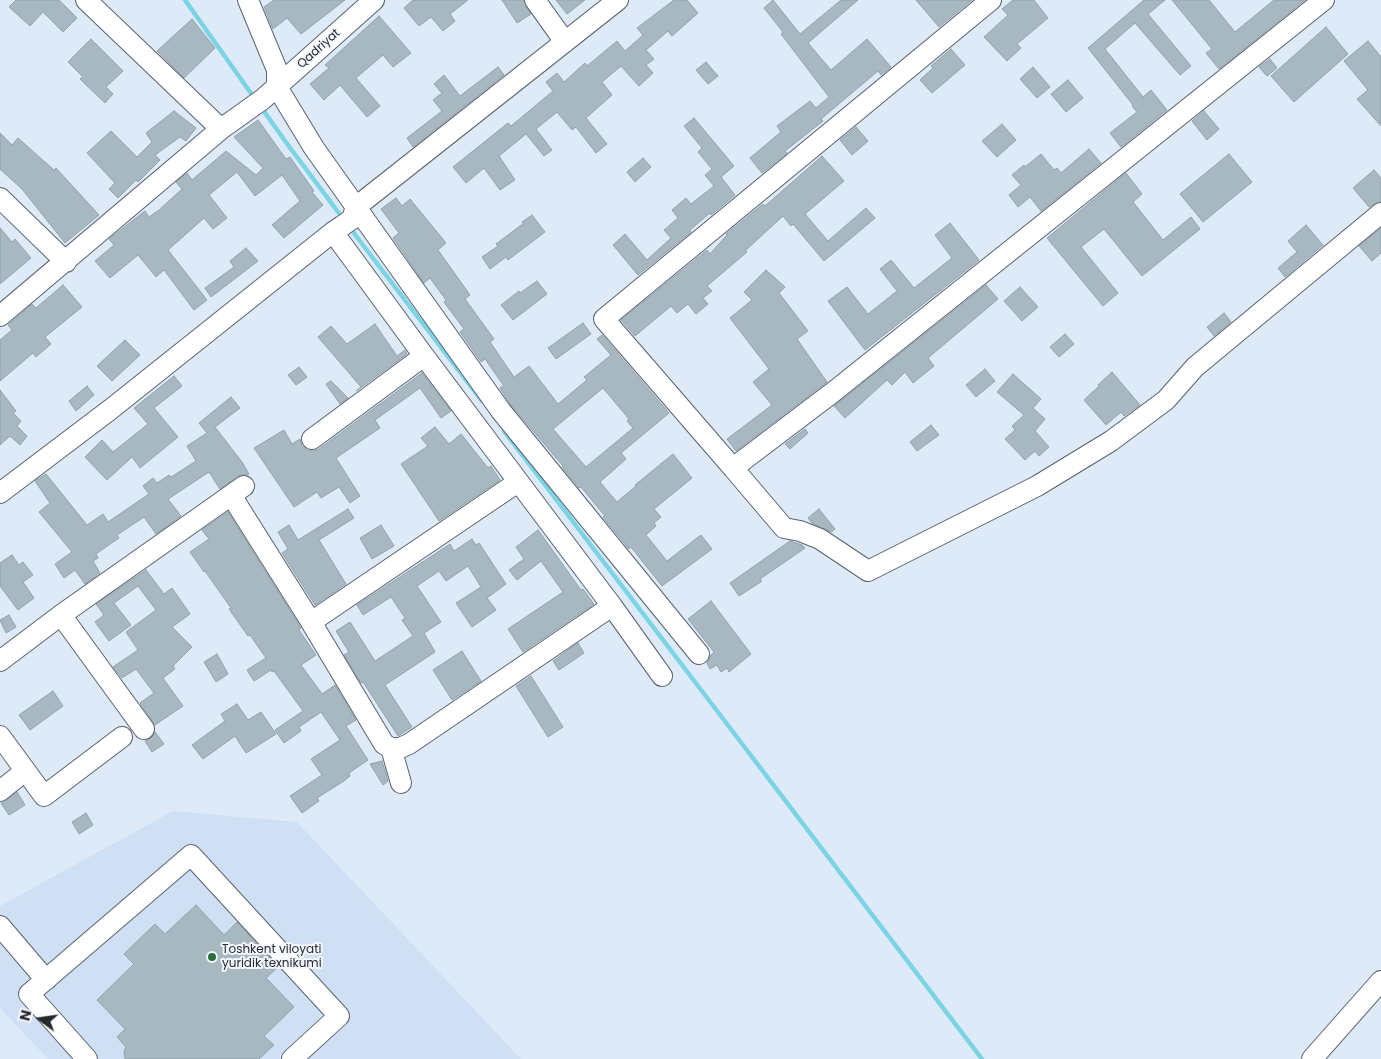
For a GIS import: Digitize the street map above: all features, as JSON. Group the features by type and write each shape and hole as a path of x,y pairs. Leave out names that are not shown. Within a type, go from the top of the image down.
{"street":[{"path":"86,0 222,129"},
{"path":"248,0 277,70 264,98 314,148 345,221 424,356 612,606 662,676"},
{"name":"Qadriyat","path":"0,316 222,129 264,98 374,0"},
{"path":"535,0 565,42"},
{"path":"0,492 111,409 618,0"},
{"path":"991,0 604,319 784,528 800,531 820,539 868,571 1037,486 1111,441 1166,400 1195,366 1381,212"},
{"path":"733,468 832,393 1324,0"},
{"path":"0,198 66,262"},
{"path":"345,221 699,654"},
{"path":"312,438 424,356"},
{"path":"311,622 518,482"},
{"path":"0,660 237,490 311,622 384,744 391,748 400,748 409,744 612,606"},
{"path":"61,615 144,728"},
{"path":"0,736 44,796 122,737"},
{"path":"391,748 401,783"},
{"path":"0,791 25,771"},
{"path":"87,1059 29,994 191,855 340,1016 292,1059"},
{"path":"0,926 46,980"},
{"path":"1312,1059 1381,981"}],"shaded area":[{"name":"Toshkent viloyati yuridik texnikumi","path":"173,811 297,822 521,1059 48,1059 0,1008 0,906"}],"building":[{"path":"16,0 59,0 77,18 63,32 43,12 30,26 9,7"},
{"path":"274,0 345,0 301,34 287,18 273,29 264,7"},
{"path":"413,0 468,0 450,14 455,21 443,31 431,17 419,26 404,8"},
{"path":"502,0 523,0 531,14 517,23"},
{"path":"556,0 585,0 567,14"},
{"path":"674,0 687,0 698,13 672,36 668,31 646,50 654,59 646,65 653,73 639,86 621,66 602,82 612,95 586,118 607,144 596,153 576,127 572,130 557,112 536,129 552,150 544,156 526,134 499,156 515,180 500,190 484,168 466,183 453,167 508,123 511,126 553,91 546,82 557,73 564,82 585,63 587,66 617,41 625,51 643,35 637,28"},
{"path":"773,0 800,34 841,0 858,0 808,43 831,70 867,39 891,67 881,75 878,71 821,119 823,121 785,151 787,153 762,173 750,158 781,132 777,126 810,101 816,108 829,97 781,34 783,32 764,8"},
{"path":"916,0 972,0 939,27"},
{"path":"1013,0 1034,0 1048,18 1017,44 1021,48 1007,61 984,37 1008,15 1002,9"},
{"path":"1144,0 1165,0 1148,14 1191,66 1180,75 1135,23 1105,49 1143,97 1151,90 1167,110 1121,147 1110,133 1137,112 1088,48"},
{"path":"1172,0 1209,0 1235,32 1274,0 1305,0 1219,69 1206,53 1212,49"},
{"path":"379,16 411,53 393,67 383,55 356,78 380,106 367,117 340,85 324,100 310,84 329,68 325,65"},
{"path":"192,19 215,48 184,78 157,51"},
{"path":"1326,27 1348,54 1294,102 1271,76"},
{"path":"91,39 123,71 106,87 113,94 105,103 80,79 83,77 68,62"},
{"path":"1368,41 1381,57 1381,126 1357,99 1368,90 1344,61"},
{"path":"951,49 965,65 932,93 920,80 933,68 931,66"},
{"path":"1270,59 1277,68 1267,76 1259,67"},
{"path":"706,62 718,76 708,84 696,70"},
{"path":"498,67 504,75 413,147 407,138 442,111 433,100 442,93 434,84 444,75 460,96"},
{"path":"1033,67 1050,87 1037,98 1020,79"},
{"path":"1068,80 1083,98 1066,112 1051,94"},
{"path":"174,111 196,128 186,141 180,137 155,155 160,160 138,182 136,180 118,198 109,189 115,183 87,153 111,131 137,157 152,142 146,133"},
{"path":"1204,111 1219,129 1207,140 1192,121"},
{"path":"694,118 734,166 721,177 735,195 711,215 710,213 690,230 691,232 638,275 613,245 625,234 647,260 671,238 664,230 678,218 672,210 686,198 691,204 714,186 705,175 712,169 698,152 702,148 684,126"},
{"path":"258,120 286,159 290,157 314,191 312,192 323,205 284,238 272,225 300,201 282,175 255,196 237,172 209,195 227,218 213,229 204,218 168,250 207,300 194,310 164,270 156,277 138,255 110,278 95,261 114,245 109,239 145,211 149,217 159,210 182,189 176,182 187,173 192,180 226,151 256,175 263,168 234,137"},
{"path":"1002,124 1016,140 997,157 982,141"},
{"path":"856,127 868,141 852,155 840,140"},
{"path":"0,133 12,145 18,138 54,170 56,168 99,215 65,243 22,189 0,169"},
{"path":"1089,149 1101,163 1041,211 1030,197 1018,207 1009,195 1021,185 1012,175 1041,154 1054,170 1057,168 1061,173"},
{"path":"1229,154 1252,182 1203,222 1180,194"},
{"path":"822,156 844,181 805,214 828,241 866,208 875,218 824,261 793,224 791,226 783,216 745,251 747,252 707,286 712,291 703,298 708,304 696,314 688,304 677,313 671,306 635,336 621,320 707,250 710,254 726,234 763,204 765,206"},
{"path":"643,158 651,167 635,182 627,172"},
{"path":"1374,170 1381,178 1381,201 1369,207 1353,188"},
{"path":"1126,173 1142,194 1133,202 1163,240 1191,217 1200,229 1142,276 1104,229 1081,247 1118,293 1103,306 1047,238"},
{"path":"396,198 402,206 410,199 446,243 438,250 470,295 465,299 494,339 490,342 514,377 529,366 558,404 587,380 584,377 611,355 597,339 602,335 669,413 621,453 626,459 600,482 617,502 673,454 692,478 654,509 661,517 654,523 656,526 646,535 667,561 701,535 712,549 662,586 631,547 629,549 603,517 605,516 581,487 579,488 563,466 510,404 500,388 504,386 485,359 481,362 460,332 464,329 444,302 446,300 430,278 424,283 393,238 399,233 381,209","holes":["603,388 629,419 627,421 633,428 586,467 553,429"]},
{"path":"532,215 545,232 508,260 506,257 490,269 482,257 498,246 496,244"},
{"path":"950,223 979,260 865,350 828,301 847,287 868,314 897,291 880,269 891,260 914,288 952,258 935,235"},
{"path":"1306,225 1323,245 1285,277 1278,268 1297,252 1288,241"},
{"path":"0,228 12,242 15,239 31,258 0,284"},
{"path":"1381,228 1381,253 1372,261 1359,246"},
{"path":"246,248 258,261 211,297 205,288 234,267 230,261"},
{"path":"766,270 785,287 779,293 808,331 797,339 827,382 736,451 727,439 772,405 753,382 769,369 730,318 752,300 744,292"},
{"path":"537,281 547,294 513,320 501,305 519,291 520,293"},
{"path":"63,285 82,307 45,337 51,344 36,357 33,353 0,381 0,340 12,330 8,325 32,304 36,308"},
{"path":"986,285 998,299 928,358 934,366 913,383 905,372 892,385 887,380 845,418 834,406"},
{"path":"1020,287 1038,307 1022,321 1004,301"},
{"path":"1224,313 1231,322 1214,336 1207,327"},
{"path":"583,323 591,334 556,359 548,348"},
{"path":"375,324 397,356 405,350 407,354 356,391 361,387 318,337 331,326 347,344"},
{"path":"1065,334 1074,344 1059,357 1050,347"},
{"path":"125,340 140,355 112,381 97,366"},
{"path":"299,367 307,377 296,385 288,375"},
{"path":"985,369 995,381 976,397 966,385"},
{"path":"1112,372 1140,405 1124,416 1121,412 1106,425 1084,400"},
{"path":"422,373 451,411 441,418 420,388 375,420 380,428 336,458 360,496 350,503 339,487 321,498 317,492 294,507 254,448 284,430 292,444 300,439 302,446 307,450 319,449"},
{"path":"1013,374 1041,399 1033,408 1045,419 1035,431 1049,447 1039,456 1035,451 1025,460 1005,439 1015,430 1012,426 1024,415 997,392"},
{"path":"174,376 182,386 154,408 178,437 140,468 132,457 107,480 85,457 102,440 113,452 148,424 134,408"},
{"path":"331,381 348,398 340,404 326,384"},
{"path":"87,386 94,395 76,411 69,401"},
{"path":"0,390 16,411 13,413 21,421 17,426 27,436 20,445 10,436 0,445"},
{"path":"231,397 240,408 215,427 249,474 238,476 220,489 209,472 168,499 181,516 156,534 144,517 117,535 119,538 96,554 98,558 93,561 100,573 85,584 75,570 64,578 55,564 72,552 39,512 50,503 35,481 46,474 87,525 103,514 108,522 149,494 143,486 153,478 157,483 169,475 171,477 196,461 187,446 207,433 199,423"},
{"path":"931,425 939,435 917,451 910,442"},
{"path":"435,427 449,444 461,434 488,468 491,466 500,480 439,521 401,464 428,446 421,438"},
{"path":"805,429 808,433 790,449 785,444"},
{"path":"348,509 354,518 319,540 346,584 315,605 282,553 288,549 278,532 289,525 298,540"},
{"path":"819,509 835,529 831,532 812,523 808,518"},
{"path":"228,512 316,655 301,665 322,694 335,685 356,720 346,726 368,760 349,773 350,776 344,781 317,798 319,801 302,813 290,796 322,775 311,759 340,740 321,712 299,727 301,731 284,743 275,730 303,711 274,671 272,672 271,670 254,681 247,670 266,658 250,635 248,636 229,609 231,608 190,552 209,539 202,530"},
{"path":"381,525 394,546 372,559 360,538"},
{"path":"538,530 581,590 583,589 594,604 523,652 508,629 563,592 541,561 517,580 509,570 524,559 516,547"},
{"path":"472,539 476,545 479,543 506,584 487,598 496,610 472,627 456,603 481,587 468,566 446,581 439,571 417,586 441,622 424,633 435,652 385,685 412,727 398,736 344,655 349,652 336,631 350,622 375,661 413,636 402,620 405,618 391,597 363,615 357,605 450,544 454,551"},
{"path":"790,541 805,548 739,596 730,583"},
{"path":"12,555 19,565 23,562 33,575 23,582 34,598 18,610 0,586 0,563"},
{"path":"146,570 164,594 172,588 190,614 172,627 192,647 173,666 175,669 163,678 183,706 155,725 140,703 154,693 136,669 122,678 113,667 138,650 126,632 156,610 138,586 114,603 131,625 109,641 95,622 104,615 96,604"},
{"path":"711,601 751,654 729,672 727,668 721,672 717,665 710,669 707,663 714,652 688,619"},
{"path":"9,615 16,627 6,633 0,620"},
{"path":"578,643 584,653 559,670 553,661"},
{"path":"462,651 481,681 452,700 433,670"},
{"path":"217,654 228,674 216,682 204,662"},
{"path":"531,676 563,727 548,737 516,686"},
{"path":"53,691 63,706 30,730 19,715"},
{"path":"237,704 248,720 261,712 276,734 246,753 235,736 203,759 192,745 225,721 221,714"},
{"path":"155,732 164,744 152,752 145,741 151,738"},
{"path":"382,761 388,781 383,785 370,764"},
{"path":"17,792 25,805 9,815 1,803"},
{"path":"86,813 93,825 79,834 72,822"},
{"path":"196,905 224,935 237,922 278,967 266,978 294,1007 264,1036 274,1045 259,1059 125,1059 124,1052 126,1047 117,1037 125,1029 97,1000 134,964 124,954 155,924 165,934"}],"waterway":[{"path":"185,0 255,99"},
{"path":"261,107 344,220"},
{"path":"350,228 482,401"},
{"path":"504,431 982,1059"}],"place":[{"name":"Toshkent viloyati yuridik texnikumi","path":"212,957"}]}
